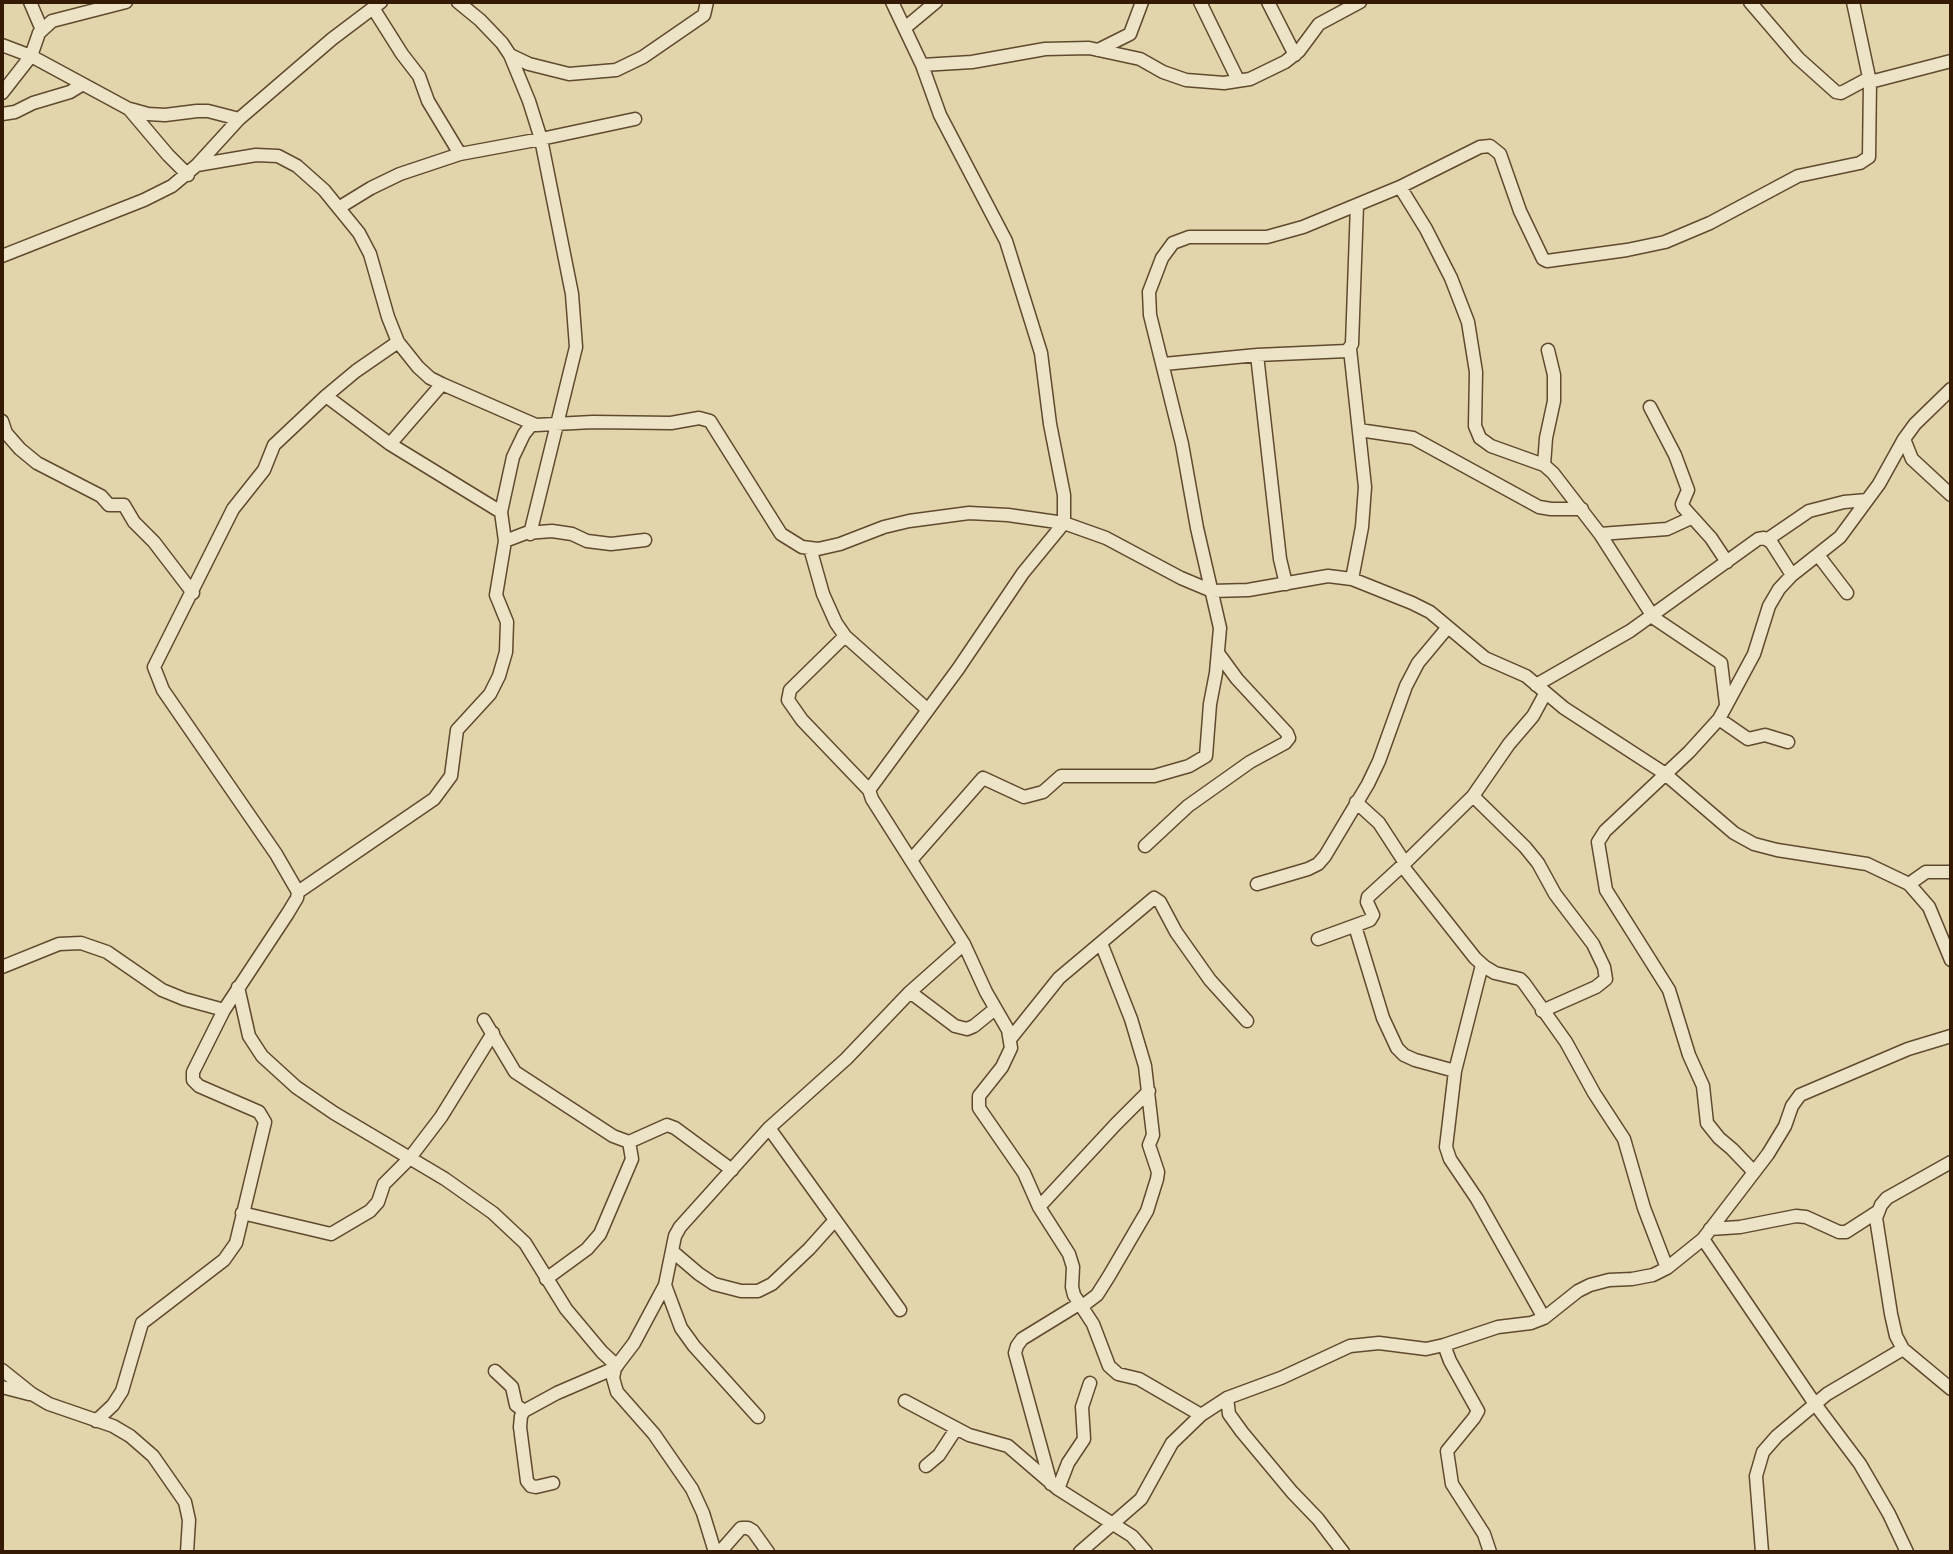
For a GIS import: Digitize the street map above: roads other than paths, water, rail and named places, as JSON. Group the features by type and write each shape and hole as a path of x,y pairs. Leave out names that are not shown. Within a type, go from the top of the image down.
{"street":[{"path":"30,2 42,30"},
{"path":"2,93 31,56 36,38 52,22 126,2"},
{"path":"458,2 502,43 510,55 529,101 541,139 572,294 576,347 530,534"},
{"path":"510,55 529,64 569,74 616,70 636,61 704,15 707,2"},
{"path":"869,790 1023,573 1064,523 1064,495 1050,424 1041,353 1006,241 940,115 906,27 892,2"},
{"path":"906,27 936,2"},
{"path":"1098,50 1130,34 1142,2"},
{"path":"1200,2 1238,80"},
{"path":"1268,2 1295,55"},
{"path":"922,65 972,62 1045,49 1098,50 1140,59 1163,72 1186,80 1210,83 1238,80 1259,75 1285,62 1295,55 1319,24 1360,2"},
{"path":"1749,2 1798,58 1836,92 1841,93 1870,80 1951,61"},
{"path":"911,860 983,778 1024,797 1043,792 1061,776 1154,776 1172,772 1205,758 1220,628 1164,364 1150,315 1149,292 1162,258 1173,243 1189,237 1267,237 1303,227 1400,187 1480,147 1490,146 1500,154 1520,211 1543,259 1548,261 1665,242 1710,223 1798,176 1865,161 1869,157 1870,80 1853,2"},
{"path":"2,256 144,200 192,170 239,119 332,39 377,5 402,54 419,76 428,101 460,154"},
{"path":"2,45 31,56 130,109 166,115 208,111 239,119"},
{"path":"2,114 15,112 83,85"},
{"path":"130,109 163,149 192,170 256,155 278,156 297,166 340,208 359,233 370,254 398,342 418,367 442,384 532,424 671,423 705,418 713,424 780,534 793,544 810,548 840,544 884,527 909,521 969,513 1008,515 1064,523 1106,538 1181,578 1212,591 1248,590 1328,576 1352,579 1430,612 1485,658 1526,676 1540,690 1664,773 1712,817 1754,844 1817,858 1867,864 1909,884 1929,907 1951,960"},
{"path":"340,208 371,188 400,174 460,154 635,119"},
{"path":"1400,187 1426,229 1468,322 1476,372 1475,426 1480,438 1491,446 1544,465 1561,482 1600,534 1652,615 1721,663 1726,705"},
{"path":"1352,579 1362,527 1365,487 1350,349 1357,205"},
{"path":"96,1421 113,1405 122,1391 142,1323 224,1260 236,1243 265,1122 259,1111 199,1086 193,1080 193,1072 224,1010 288,913 298,891 276,854 156,678 154,667 233,509 264,470 274,445 356,371 398,342"},
{"path":"1164,364 1257,355 1343,353 1350,349"},
{"path":"1544,465 1546,438 1554,401 1548,350"},
{"path":"1257,355 1280,559 1286,584"},
{"path":"390,444 442,384"},
{"path":"1754,1172 1718,1138 1707,1123 1703,1086 1679,1028 1669,990 1613,904 1603,878 1598,842 1600,836 1689,752 1719,719 1754,654 1773,597 1792,575 1840,537 1880,484 1915,424 1951,389"},
{"path":"326,396 390,444 501,512"},
{"path":"1650,407 1675,455 1688,490 1682,503 1727,562"},
{"path":"2,421 6,433 37,463 98,495 109,505 124,505 134,522 154,542 193,593"},
{"path":"298,891 434,799 451,776 457,730 490,694 506,652 506,622 496,595 505,541 501,512 513,457 532,424"},
{"path":"1359,430 1413,438 1539,507 1582,509"},
{"path":"1904,439 1912,459 1951,495"},
{"path":"1318,939 1372,918 1368,897 1473,796 1509,744 1533,716 1540,690 1698,584 1758,540 1768,540 1809,511 1844,502 1867,500"},
{"path":"1600,534 1667,528 1691,518"},
{"path":"505,541 526,533 552,531 572,534 587,541 611,544 645,540"},
{"path":"1768,540 1792,575"},
{"path":"810,548 823,594 845,636 928,710"},
{"path":"1818,555 1847,593"},
{"path":"1257,884 1318,864 1379,761 1406,685 1418,663 1448,627"},
{"path":"845,636 790,690 788,700 802,720 869,790 872,799 964,944 1011,1038 1011,1048 1002,1067 977,1102 991,1128 1024,1173 1040,1207 1069,1254 1073,1267 1072,1287 1080,1306 1093,1324 1113,1371 1139,1379 1201,1415"},
{"path":"1145,846 1188,806 1289,738 1218,653"},
{"path":"1719,719 1748,739 1765,735 1788,742"},
{"path":"1473,796 1538,863 1555,894 1593,944 1604,967 1606,979 1596,987 1542,1011"},
{"path":"1356,802 1379,823 1405,870 1482,965 1495,973 1520,979 1566,1042 1594,1093 1621,1132 1644,1208 1667,1268"},
{"path":"1909,884 1926,872 1951,872"},
{"path":"1011,1038 1059,978 1151,899 1157,899 1176,932 1210,980 1247,1021"},
{"path":"1355,926 1383,1018 1397,1048 1415,1060 1455,1071"},
{"path":"2,967 58,944 81,943 107,952 162,989 184,999 224,1010"},
{"path":"1054,1487 1015,1353 1017,1346 1022,1339 1097,1295 1143,1218 1154,1190 1157,1172 1149,1145 1153,1135 1145,1066 1131,1019 1101,943"},
{"path":"768,1552 748,1528 738,1531 718,1552 692,1489 653,1434 617,1392 613,1378 616,1367 634,1343 665,1285 675,1236 680,1227 769,1128 846,1059 910,992 964,944"},
{"path":"1482,965 1455,1071 1446,1134 1447,1152 1488,1218 1544,1318"},
{"path":"238,987 249,1037 262,1056 296,1087 445,1179 493,1213 526,1243 546,1279 583,1332 616,1367"},
{"path":"910,992 955,1026 967,1029 995,1009"},
{"path":"484,1020 515,1072 613,1136 629,1142 645,1136 661,1125 667,1125 676,1128 732,1170"},
{"path":"242,1213 331,1234 374,1206 384,1184 409,1159 441,1116 493,1033"},
{"path":"1080,1552 1141,1499 1172,1443 1201,1415 1227,1398 1281,1378 1350,1346 1379,1343 1426,1349 1444,1345 1498,1326 1544,1318 1578,1291 1590,1285 1608,1280 1653,1275 1667,1268 1706,1234 1754,1172 1775,1142 1800,1095 1908,1049 1951,1036"},
{"path":"1040,1207 1149,1091"},
{"path":"769,1128 900,1310"},
{"path":"546,1279 587,1249 600,1234 632,1159 629,1142"},
{"path":"1706,1234 1796,1216 1806,1217 1839,1232 1846,1232 1877,1212 1887,1198 1951,1162"},
{"path":"1877,1212 1877,1232 1896,1336 1903,1349 1951,1389"},
{"path":"672,1251 699,1274 715,1283 728,1288 758,1292 809,1249 835,1220"},
{"path":"1706,1234 1815,1404 1860,1464 1907,1552"},
{"path":"665,1285 681,1328 758,1418"},
{"path":"1444,1345 1478,1411 1447,1451 1452,1484 1485,1534 1490,1552"},
{"path":"1762,1552 1756,1494 1760,1458 1777,1436 1827,1394 1903,1349"},
{"path":"553,1483 536,1487 531,1486 527,1480 520,1427 524,1411 577,1383 616,1367"},
{"path":"2,1370 49,1404 130,1436 153,1455 185,1502 189,1520 187,1552"},
{"path":"495,1371 512,1387 516,1405 524,1411"},
{"path":"1054,1487 1084,1439 1082,1412 1090,1383"},
{"path":"2,1387 32,1394"},
{"path":"1227,1398 1230,1414 1242,1432 1318,1519 1343,1552"},
{"path":"905,1401 956,1429 1008,1446 1054,1487 1114,1523 1132,1536 1146,1552"},
{"path":"926,1466 939,1455 956,1429"}]}
